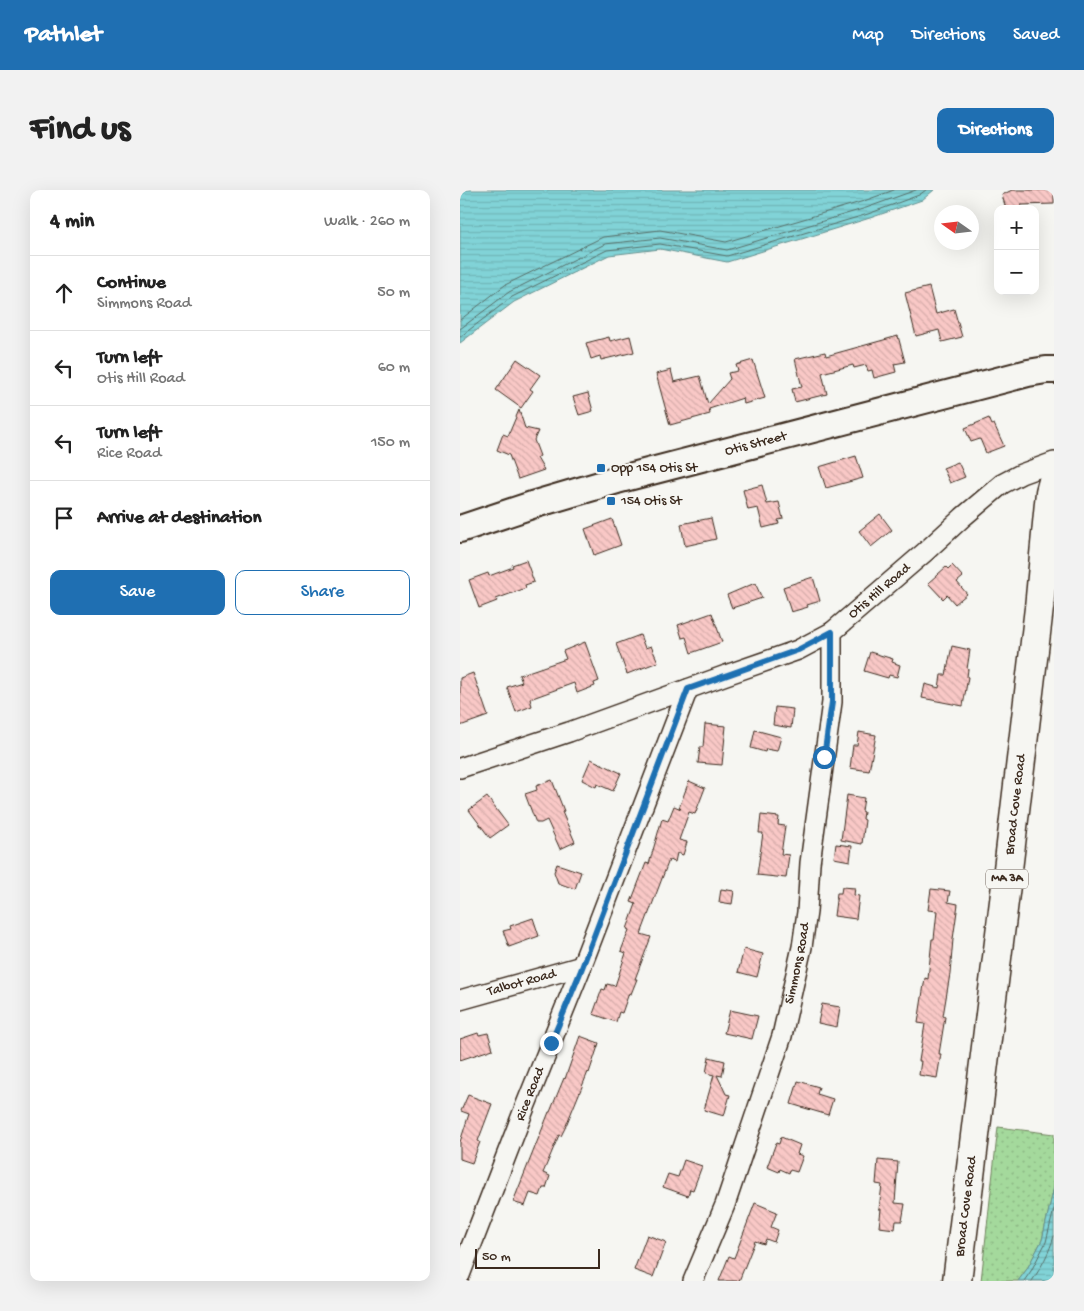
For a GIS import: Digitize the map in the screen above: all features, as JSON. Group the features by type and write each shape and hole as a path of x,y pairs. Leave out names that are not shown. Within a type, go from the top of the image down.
{"main road":[{"name":"Broad Cove Road","path":"957,1281 1039,608 1050,492 1054,477"}],"street":[{"name":"Otis Street","path":"460,529 532,505 618,480 1028,373 1054,370"},
{"name":"Otis Hill Road","path":"460,768 569,732 798,650 832,632 1002,484 1021,474 1054,462"},
{"name":"Simmons Road","path":"693,1281 725,1205 782,1036 802,947 807,912 811,854 832,702 832,632"},
{"name":"Rice Road","path":"460,1275 582,966 688,689"},
{"name":"Talbot Road","path":"460,1000 582,966"}],"green space":[{"path":"998,1127 1054,1134 1054,1187 1042,1240 1027,1269 1018,1281 981,1281"}],"water":[{"path":"460,190 934,190 922,200 727,262 660,249 609,255 514,302 460,343"},
{"path":"1054,1187 1054,1281 1018,1281 1027,1269 1042,1240"}],"building":[{"path":"1012,190 1054,190 1054,204 1005,205 1002,195"},
{"path":"929,287 936,314 954,309 962,337 942,342 939,330 916,336 905,293"},
{"path":"630,336 634,352 601,360 600,356 591,359 586,343 609,337 610,341"},
{"path":"898,336 905,362 894,364 896,372 874,378 872,370 868,371 866,365 854,368 853,365 822,373 827,394 795,402 792,389 802,387 795,359 825,352 826,356"},
{"path":"517,359 540,375 530,389 533,391 521,408 496,390"},
{"path":"753,360 765,398 744,404 743,398 709,409 710,414 670,425 656,374 671,370 674,382 700,376 708,404 730,379 728,373 738,371 736,365"},
{"path":"588,393 593,411 579,415 573,397"},
{"path":"519,410 525,428 538,431 534,440 540,456 537,458 544,470 518,479 509,455 497,450 503,434 508,436"},
{"path":"989,418 992,425 994,424 1004,446 986,453 980,439 971,442 965,428"},
{"path":"856,456 863,478 826,488 819,467"},
{"path":"958,462 965,477 950,483 943,468"},
{"path":"762,485 767,504 779,502 783,519 778,520 779,524 763,528 758,508 748,510 743,490"},
{"path":"880,514 892,530 871,547 859,531"},
{"path":"711,518 716,539 685,546 681,524"},
{"path":"612,519 621,545 594,555 585,529"},
{"path":"526,560 534,582 525,585 526,588 496,599 497,601 479,608 469,580 488,573 489,576"},
{"path":"952,565 963,577 957,582 967,594 955,604 947,595 943,599 928,583 946,567 948,569"},
{"path":"813,577 820,601 791,612 783,587"},
{"path":"755,583 762,598 732,608 727,595"},
{"path":"712,613 722,642 691,653 686,637 682,638 678,625"},
{"path":"640,635 645,648 651,646 658,662 627,674 616,644"},
{"path":"585,642 599,681 594,683 595,686 577,693 574,683 530,699 532,706 516,712 507,687 522,682 519,675 566,659 563,651"},
{"path":"952,646 970,650 963,706 922,698 925,684 939,688 941,675 946,675"},
{"path":"870,652 893,659 892,662 900,665 897,677 889,675 888,678 864,671"},
{"path":"473,673 488,716 460,726 460,678"},
{"path":"775,707 793,709 791,728 773,725"},
{"path":"705,724 726,726 722,765 698,763 700,747 703,747"},
{"path":"755,730 781,737 777,751 766,749 765,752 751,748"},
{"path":"859,732 876,735 869,771 850,768 853,745 857,745"},
{"path":"591,759 621,773 613,791 597,784 596,787 582,780"},
{"path":"552,780 564,811 562,812 575,842 560,849 547,820 536,823 525,794 537,790 536,786"},
{"path":"689,781 705,788 695,814 689,812 679,840 687,842 683,855 677,853 675,862 669,860 641,934 651,937 631,994 629,993 622,1013 619,1012 616,1022 593,1014 602,989 605,990 607,984 615,986 626,953 621,951 636,904 631,902 646,863 649,864 662,819 668,821 674,806 681,809 679,808"},
{"path":"847,795 864,798 862,811 864,812 863,819 865,820 862,844 841,840"},
{"path":"487,797 508,825 490,838 469,810"},
{"path":"761,815 779,817 778,825 785,826 781,854 789,855 786,878 757,875 763,833 759,833"},
{"path":"836,844 852,846 850,861 834,858"},
{"path":"557,864 581,872 575,889 558,883 554,872"},
{"path":"842,887 855,888 854,895 859,896 856,919 834,916 837,893 841,893"},
{"path":"721,889 734,891 732,904 719,902"},
{"path":"931,889 950,891 948,902 958,904 937,1078 919,1075 921,1061 919,1061 925,1024 918,1023 925,978 928,979 937,911 928,910"},
{"path":"533,918 539,936 509,947 503,931 511,929 510,926"},
{"path":"744,949 763,954 757,977 738,972"},
{"path":"822,1004 840,1007 837,1027 818,1023"},
{"path":"730,1010 758,1016 752,1039 724,1033"},
{"path":"478,1033 479,1035 488,1033 493,1049 460,1060 460,1039"},
{"path":"580,1036 599,1043 589,1073 543,1173 550,1176 546,1188 543,1188 540,1196 530,1193 525,1206 513,1202 549,1112 565,1079"},
{"path":"709,1057 725,1061 722,1076 717,1075 726,1094 730,1095 724,1116 704,1110 714,1075 706,1073"},
{"path":"798,1081 819,1087 817,1094 833,1099 828,1115 791,1104"},
{"path":"468,1095 492,1104 472,1163 460,1159 460,1142 469,1114 461,1111"},
{"path":"781,1137 800,1145 797,1154 803,1156 797,1172 790,1170 789,1173 780,1169 779,1172 767,1167 776,1143 779,1144"},
{"path":"684,1160 702,1166 693,1190 690,1189 688,1196 663,1187 668,1174 678,1177"},
{"path":"878,1160 898,1162 895,1203 905,1204 902,1221 896,1221 895,1229 879,1227 882,1185 876,1184"},
{"path":"755,1203 777,1212 771,1227 778,1230 774,1242 766,1239 764,1244 755,1241 739,1281 719,1281 729,1256 734,1258"},
{"path":"647,1235 666,1242 653,1277 634,1270"}],"place":[{"name":"Opp 154 Otis St","path":"601,468"},
{"name":"154 Otis St","path":"611,501"}],"route":[{"path":"551,1043 580,973 688,689 798,650 832,632 832,702 824,757"}]}
